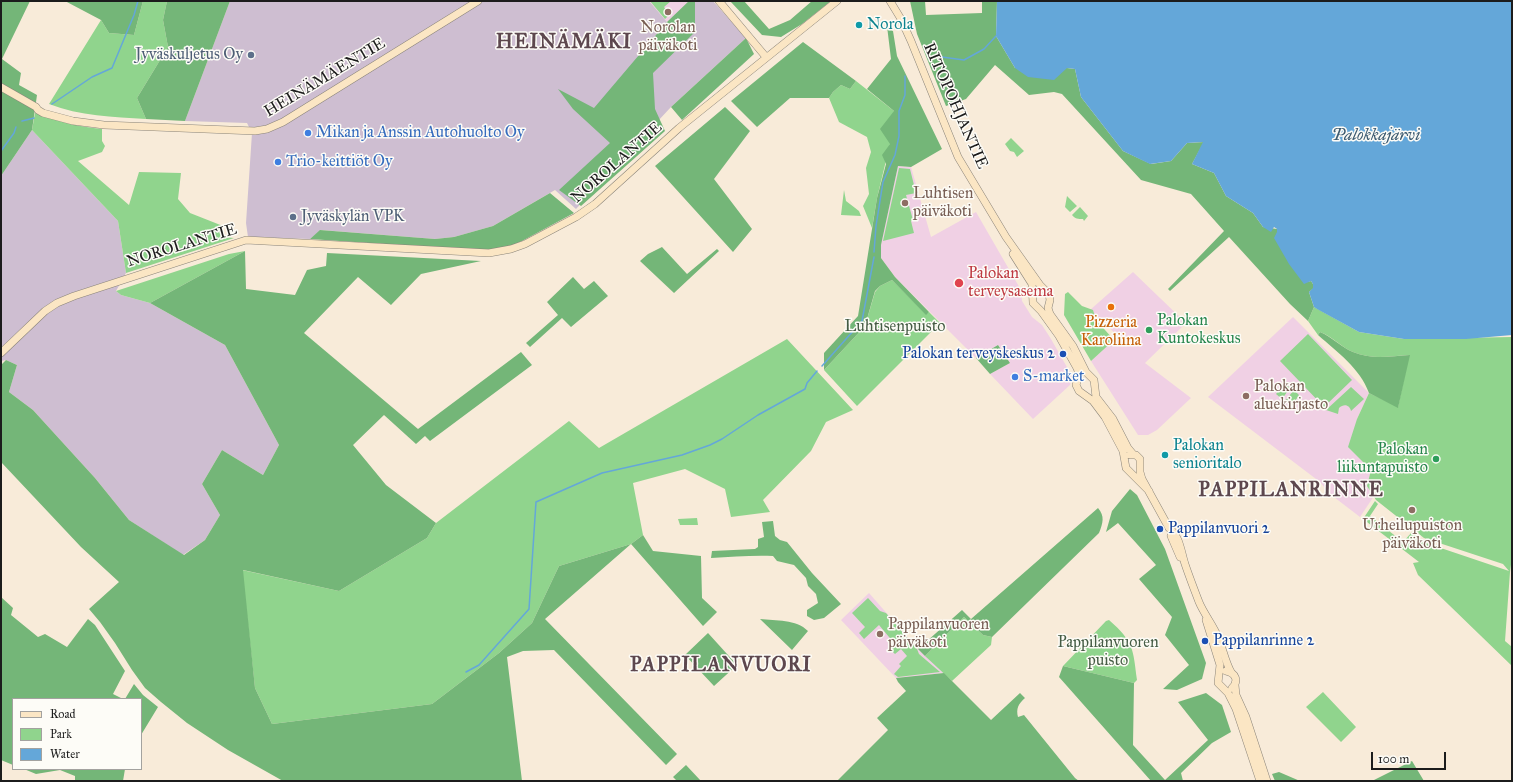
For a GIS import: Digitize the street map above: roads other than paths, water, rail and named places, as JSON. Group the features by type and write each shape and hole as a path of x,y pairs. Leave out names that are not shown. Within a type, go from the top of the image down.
{"street":[{"name":"HEINÄMÄENTIE","path":"1,87 36,107 43,108 54,115 79,122 110,126 251,132 267,129 283,122 478,1"},
{"path":"719,1 766,56"},
{"name":"NOROLANTIE","path":"1,353 37,319 57,303 74,296 246,240 489,254 525,244 576,217 595,204 678,128 766,56 837,1"},
{"name":"RITOPOHJANTIE","path":"892,2 911,41 958,157 1006,237 1044,289"},
{"name":"RITOPOHJANTIE","path":"1006,237 1012,253 1030,281 1033,288 1032,294"},
{"path":"1148,491 1126,468 1121,447 1098,407 1077,388 1077,368 1059,336 1038,307 1033,303 1032,294 1036,290 1044,289 1048,292 1050,297 1048,308 1050,314 1065,335 1086,372 1094,380 1096,397 1113,419 1128,448 1140,459 1141,476 1148,491 1179,544 1219,659 1220,676 1218,683 1230,696 1236,709 1260,781"},
{"path":"1038,307 1044,307 1049,304"},
{"path":"1078,379 1083,375 1090,376"},
{"path":"1084,393 1090,392 1095,386"},
{"path":"1124,462 1127,456 1134,454"},
{"path":"1129,471 1134,471 1140,467"},
{"path":"1203,610 1218,638 1226,664 1236,678 1236,695 1246,717 1267,781"},
{"path":"1220,676 1224,672 1231,672"},
{"path":"1224,689 1230,689 1235,685"}],"water":[{"name":"Palokkajärvi","path":"997,1 1512,1 1512,335 1466,339 1404,339 1359,332 1317,309 1314,307 1309,292 1313,288 1313,284 1311,281 1304,284 1289,264 1274,238 1277,229 1274,227 1271,232 1263,227 1253,213 1226,196 1214,173 1192,164 1203,142 1187,143 1171,161 1150,164 1123,151 1081,97 1075,69 1067,68 1054,80 1028,77 1015,68 996,36"}],"waterway":[{"path":"52,104 92,77 112,68 134,15 138,1"},
{"path":"942,57 964,60 984,49 996,36"},
{"path":"874,252 876,226 883,182 895,155 899,136 899,111 905,95 905,76"},
{"path":"22,121 34,118"},
{"path":"1,151 14,133 16,127"},
{"path":"822,366 862,321 874,257"},
{"path":"466,672 479,665 529,609 536,502 602,473 682,455 710,445 722,439 758,415 805,389 807,383 817,371"}],"place":[{"name":"Norolan päiväkoti","path":"668,12"},
{"name":"Norola","path":"859,25"},
{"name":"Jyväskuljetus Oy","path":"251,55"},
{"name":"Mikan ja Anssin Autohuolto Oy","path":"308,133"},
{"name":"Trio-keittiöt Oy","path":"278,162"},
{"name":"Luhtisen päiväkoti","path":"905,203"},
{"name":"Jyväskylän VPK","path":"293,217"},
{"name":"Palokan terveysasema","path":"959,283"},
{"name":"Pizzeria Karoliina","path":"1111,307"},
{"name":"Palokan Kuntokeskus","path":"1149,330"},
{"name":"Palokan terveyskeskus 2","path":"1063,354"},
{"name":"S-market","path":"1015,377"},
{"name":"Palokan aluekirjasto","path":"1246,396"},
{"name":"Palokan senioritalo","path":"1165,455"},
{"name":"Palokan liikuntapuisto","path":"1436,459"},
{"name":"Urheilupuiston päiväkoti","path":"1412,510"},
{"name":"Pappilanvuori 2","path":"1160,529"},
{"name":"Pappilanvuoren päiväkoti","path":"880,634"},
{"name":"Pappilanrinne 2","path":"1205,641"}],"district":[{"name":"HEINÄMÄKI","path":"564,43"},
{"name":"PAPPILANRINNE","path":"1291,491"},
{"name":"PAPPILANVUORI","path":"721,666"}],"park label":[{"name":"Luhtisenpuisto","path":"895,327"},
{"name":"Pappilanvuoren puisto","path":"1108,652"}]}
